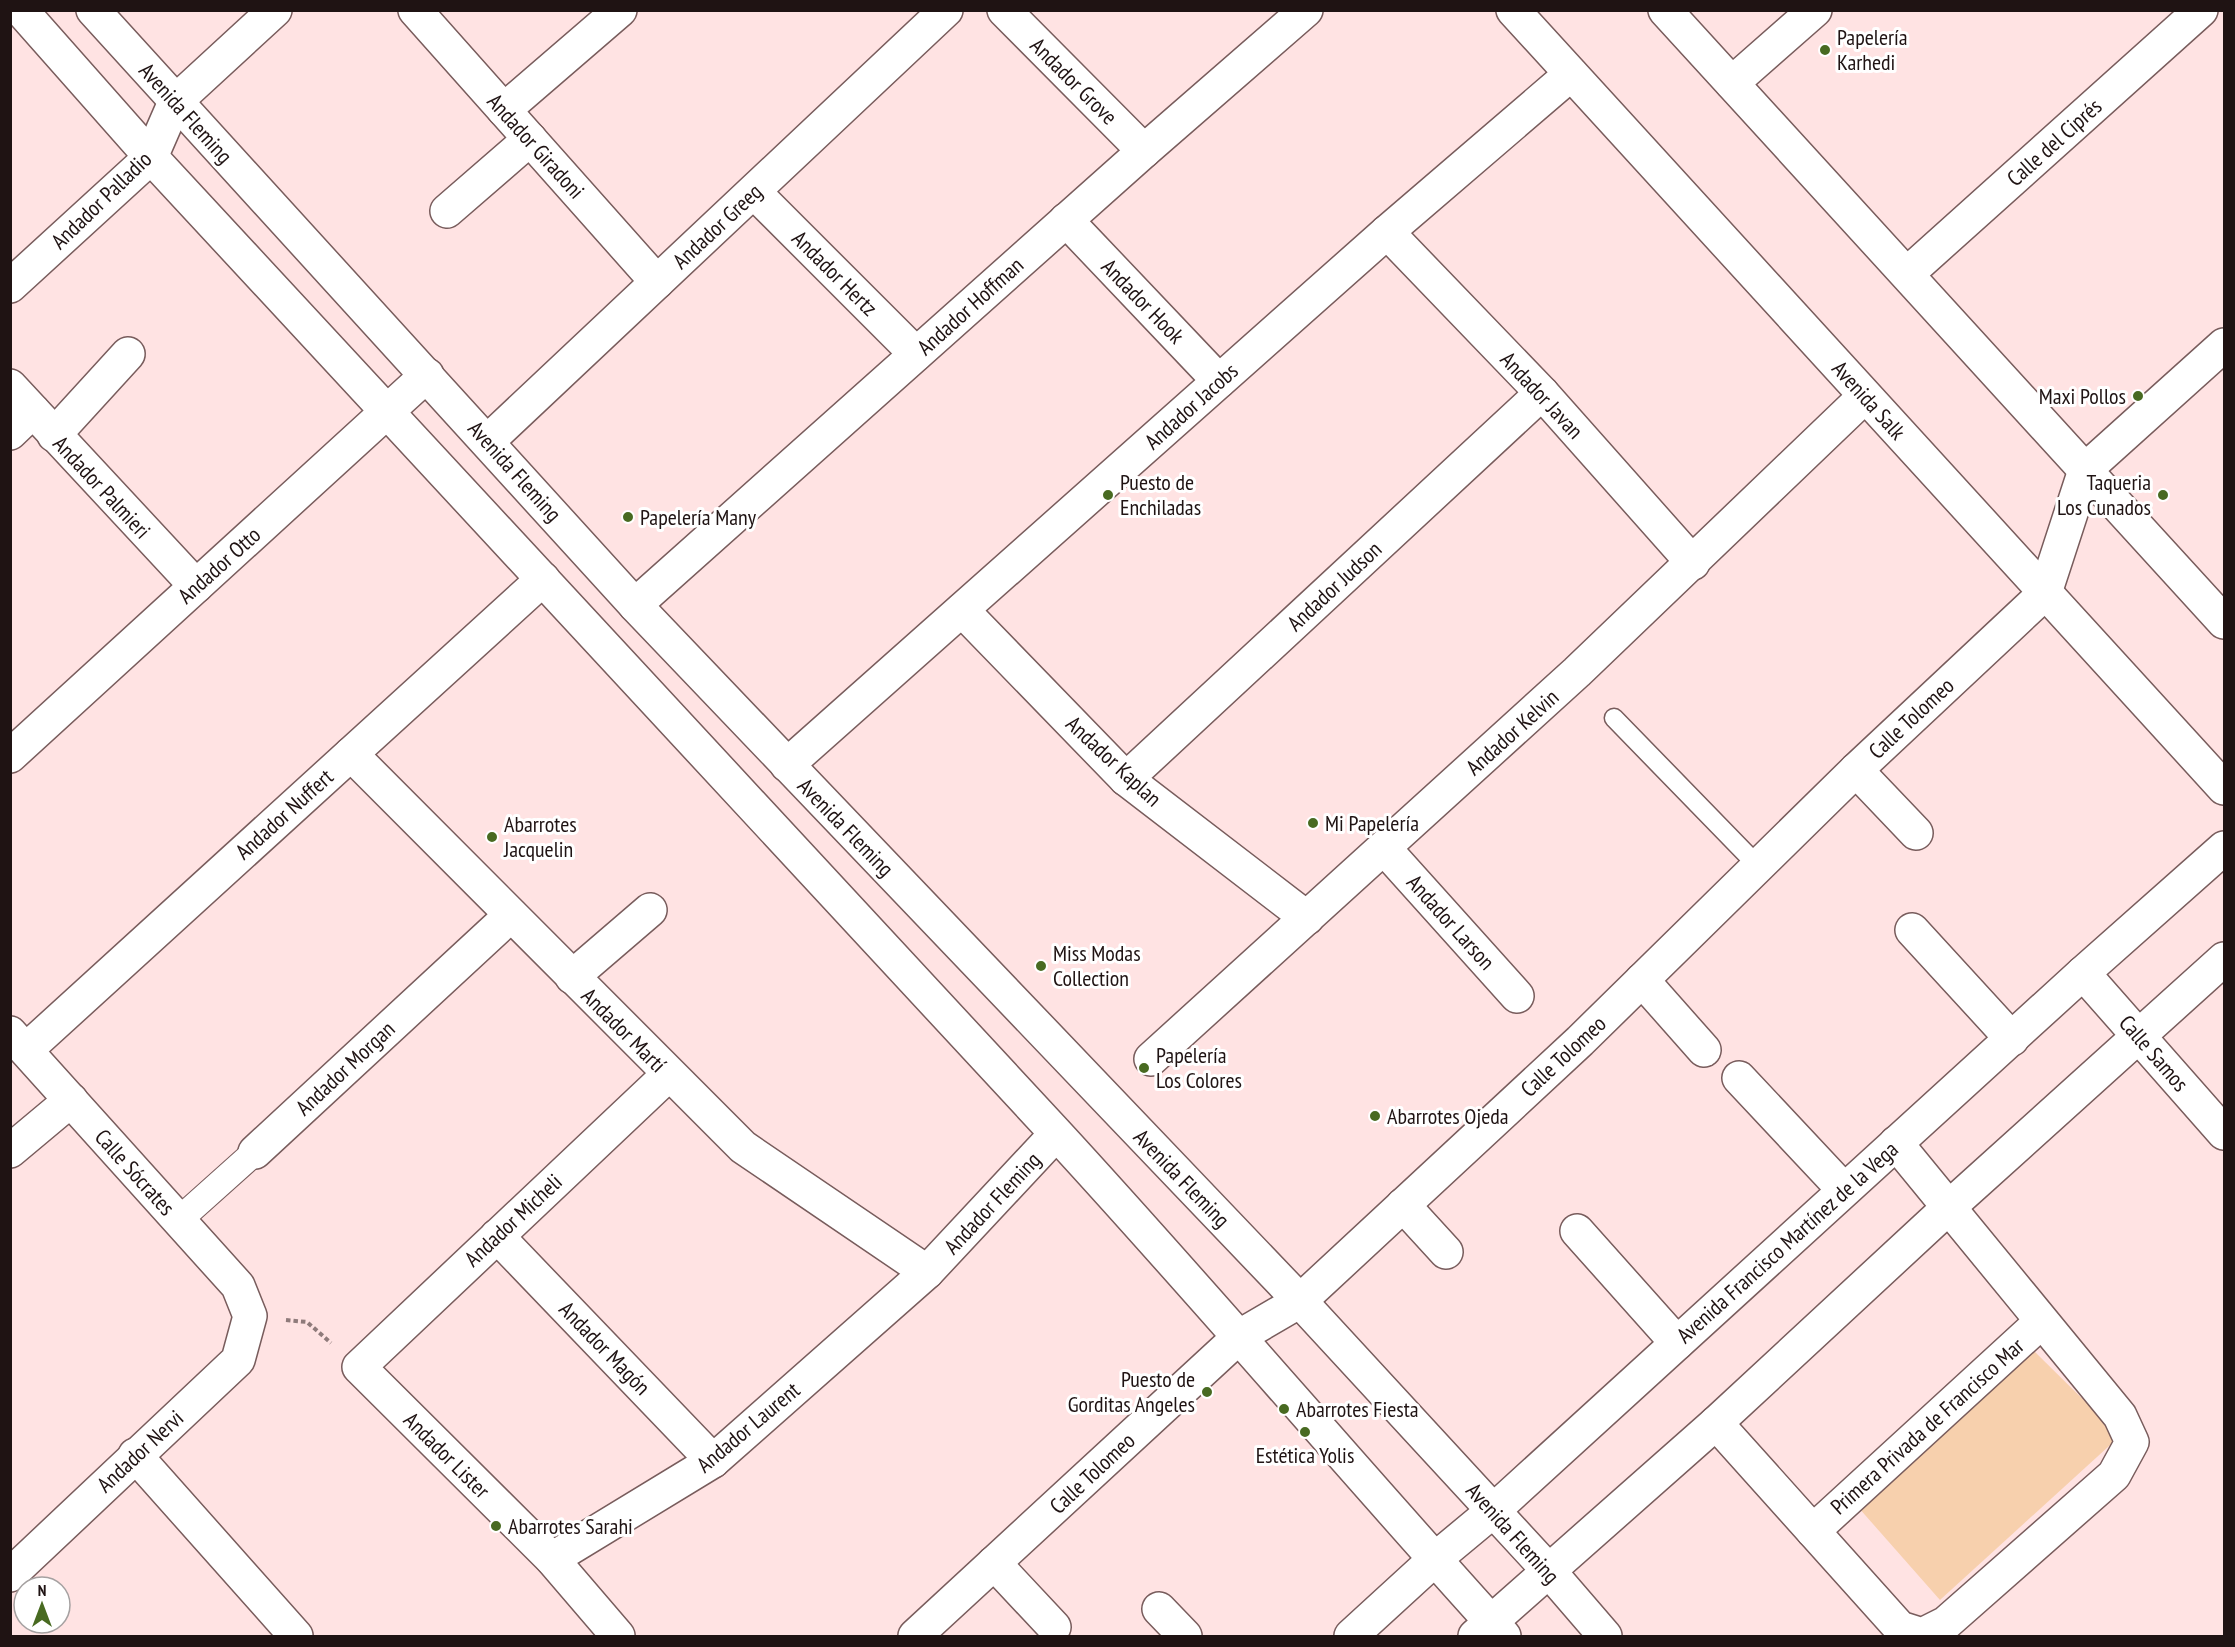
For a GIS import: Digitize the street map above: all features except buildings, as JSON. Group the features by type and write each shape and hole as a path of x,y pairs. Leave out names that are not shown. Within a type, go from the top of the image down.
{"street":[{"path":"21,10 152,157 1240,1336 1434,1560 1490,1632 1549,1571 1716,1423 1948,1208 2224,959"},
{"name":"Avenida Fleming","path":"93,10 635,604 1300,1301 1549,1571 1605,1636"},
{"path":"175,102 276,10"},
{"name":"Andador Giradoni","path":"415,10 657,282"},
{"path":"504,110 620,10"},
{"name":"Andador Greeg","path":"488,441 946,10"},
{"name":"Andador Grove","path":"1004,10 1144,151"},
{"name":"Andador Hoffman","path":"635,604 1066,220 1306,10"},
{"name":"Avenida Salk","path":"1513,10 2224,788"},
{"path":"1665,10 2224,622"},
{"path":"1732,83 1815,10"},
{"name":"Calle del Ciprés","path":"1906,274 2201,10"},
{"name":"Andador Jacobs","path":"787,765 1387,232 1571,74"},
{"name":"Andador Palladio","path":"10,286 152,157 175,102"},
{"path":"447,211 530,139"},
{"name":"Andador Hertz","path":"754,192 916,354"},
{"name":"Andador Hook","path":"1066,220 1219,381"},
{"name":"Andador Javan","path":"1387,232 1542,393 1693,562"},
{"path":"2085,470 2224,345"},
{"path":"32,427 128,354"},
{"name":"Andador Otto","path":"10,756 427,375"},
{"name":"Andador Palmieri","path":"10,386 32,427 196,586"},
{"name":"Andador Judson","path":"1126,779 1542,393"},
{"name":"Andador Kelvin","path":"1151,1059 1384,848 1693,562 1865,396"},
{"name":"Calle Tolomeo","path":"915,1636 1240,1336 1300,1301 1642,980 1856,770 2045,593 2085,470"},
{"name":"Andador Nuffert","path":"18,1042 351,754 543,579"},
{"name":"Andador Kaplan","path":"962,610 1126,779 1307,918"},
{"name":"Andador Martí","path":"351,754 668,1075 743,1147 927,1272"},
{"path":"1856,770 1916,833"},
{"name":"Andador Larson","path":"1384,848 1517,996"},
{"name":"Avenida Francisco Martínez de la Vega","path":"1350,1636 1434,1560 1493,1511 2083,973 2224,848"},
{"path":"572,978 650,910"},
{"name":"Andador Morgan","path":"180,1220 511,915"},
{"path":"1912,930 2012,1039"},
{"name":"Calle Samos","path":"2083,973 2224,1133"},
{"path":"1642,980 1704,1050"},
{"name":"Calle Sócrates","path":"18,1042 238,1286 250,1316"},
{"name":"Andador Micheli","path":"359,1366 668,1075"},
{"path":"1739,1078 1844,1190"},
{"path":"10,1151 71,1100"},
{"name":"Andador Fleming","path":"927,1272 1056,1134"},
{"name":"Primera Privada de Francisco Mar","path":"1716,1423 1900,1628 1922,1635 1946,1623 2114,1475 2132,1442 2120,1416 1896,1143"},
{"path":"1402,1205 1446,1252"},
{"path":"1577,1231 1677,1343"},
{"name":"Andador Magón","path":"497,1236 713,1461"},
{"name":"Andador Laurent","path":"552,1559 713,1461 927,1272"},
{"name":"Andador Nervi","path":"10,1575 237,1360 250,1316"},
{"name":"Primera Privada de Francisco Mar","path":"1813,1531 2042,1322"},
{"name":"Andador Lister","path":"359,1366 552,1559 618,1636"},
{"path":"135,1455 296,1636"},
{"path":"994,1563 1054,1627"},
{"path":"1159,1609 1185,1636"}],"lane":[{"path":"1614,718 1758,866"}],"path":[{"path":"250,1316 307,1322 359,1366"}],"shaded area":[{"path":"2030,1347 2120,1436 1940,1600 1858,1507"}],"place":[{"name":"Papelería Karhedi","path":"1825,50"},
{"name":"Maxi Pollos","path":"2138,396"},
{"name":"Puesto de Enchiladas","path":"1108,495"},
{"name":"Taqueria Los Cunados","path":"2163,495"},
{"name":"Papelería Many","path":"628,517"},
{"name":"Mi Papelería","path":"1313,823"},
{"name":"Abarrotes Jacquelin","path":"492,837"},
{"name":"Miss Modas Collection","path":"1041,966"},
{"name":"Papelería Los Colores","path":"1144,1068"},
{"name":"Abarrotes Ojeda","path":"1375,1116"},
{"name":"Puesto de Gorditas Angeles","path":"1207,1392"},
{"name":"Abarrotes Fiesta","path":"1284,1409"},
{"name":"Estética Yolis","path":"1305,1432"},
{"name":"Abarrotes Sarahi","path":"496,1526"}]}
